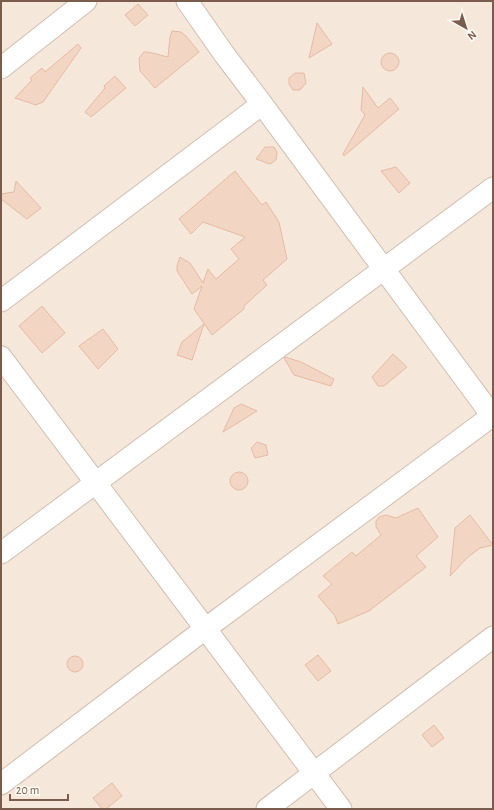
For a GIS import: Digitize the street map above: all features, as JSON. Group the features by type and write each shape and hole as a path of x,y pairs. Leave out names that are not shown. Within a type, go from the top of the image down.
{"street":[{"path":"1,68 86,1"},
{"path":"1,784 205,629 492,416 224,54 188,1"},
{"path":"1,300 262,104"},
{"path":"1,553 493,188"},
{"path":"1,357 341,809"},
{"path":"267,809 493,637"}],"shaded area":[{"path":"1,1 493,1 493,809 1,809"}],"building":[{"path":"138,4 148,15 135,26 125,15"},
{"path":"317,23 332,44 309,58"},
{"path":"172,31 181,32 199,52 155,88 140,71 139,58 144,52 168,57"},
{"path":"78,44 81,48 43,102 36,105 15,98 32,80 30,78 42,68 45,72"},
{"path":"386,53 394,53 399,58 397,69 394,71 386,71 381,66 381,58"},
{"path":"295,73 304,73 306,83 300,90 293,90 289,84 289,78"},
{"path":"115,76 126,88 91,117 85,112 105,88 104,86"},
{"path":"363,87 378,108 390,98 399,109 344,156 343,154 365,115 361,110"},
{"path":"265,147 274,147 277,152 276,160 270,164 256,159"},
{"path":"396,167 410,183 399,193 381,171"},
{"path":"235,171 262,205 266,202 279,222 287,259 263,280 267,285 244,306 244,309 212,335 194,309 202,286 192,294 177,271 180,257 190,263 203,283 208,269 216,279 239,259 231,249 245,237 203,222 191,234 179,219"},
{"path":"16,181 41,208 27,219 1,199 1,194 14,192"},
{"path":"42,306 65,333 42,353 19,326"},
{"path":"204,324 192,360 177,355 182,342"},
{"path":"103,329 118,349 98,369 79,346"},
{"path":"393,354 407,367 384,386 378,386 372,377"},
{"path":"285,357 301,362 334,379 331,386 294,375 284,358"},
{"path":"241,404 257,411 223,432 234,408"},
{"path":"257,442 266,445 268,455 255,458 251,448"},
{"path":"239,472 245,475 248,481 245,487 239,490 233,487 230,481 233,475"},
{"path":"418,508 438,537 416,556 426,567 369,611 338,624 335,616 318,596 332,584 323,576 352,552 356,556 381,535 376,527 376,521 379,517 386,515 396,518"},
{"path":"470,515 493,545 480,548 468,557 450,576 455,528"},
{"path":"318,655 331,671 318,681 305,665"},
{"path":"75,656 81,658 83,664 81,670 75,672 69,670 67,664 69,658"},
{"path":"434,725 444,738 432,747 422,735"},
{"path":"112,783 122,796 106,809 102,809 93,798"}]}
